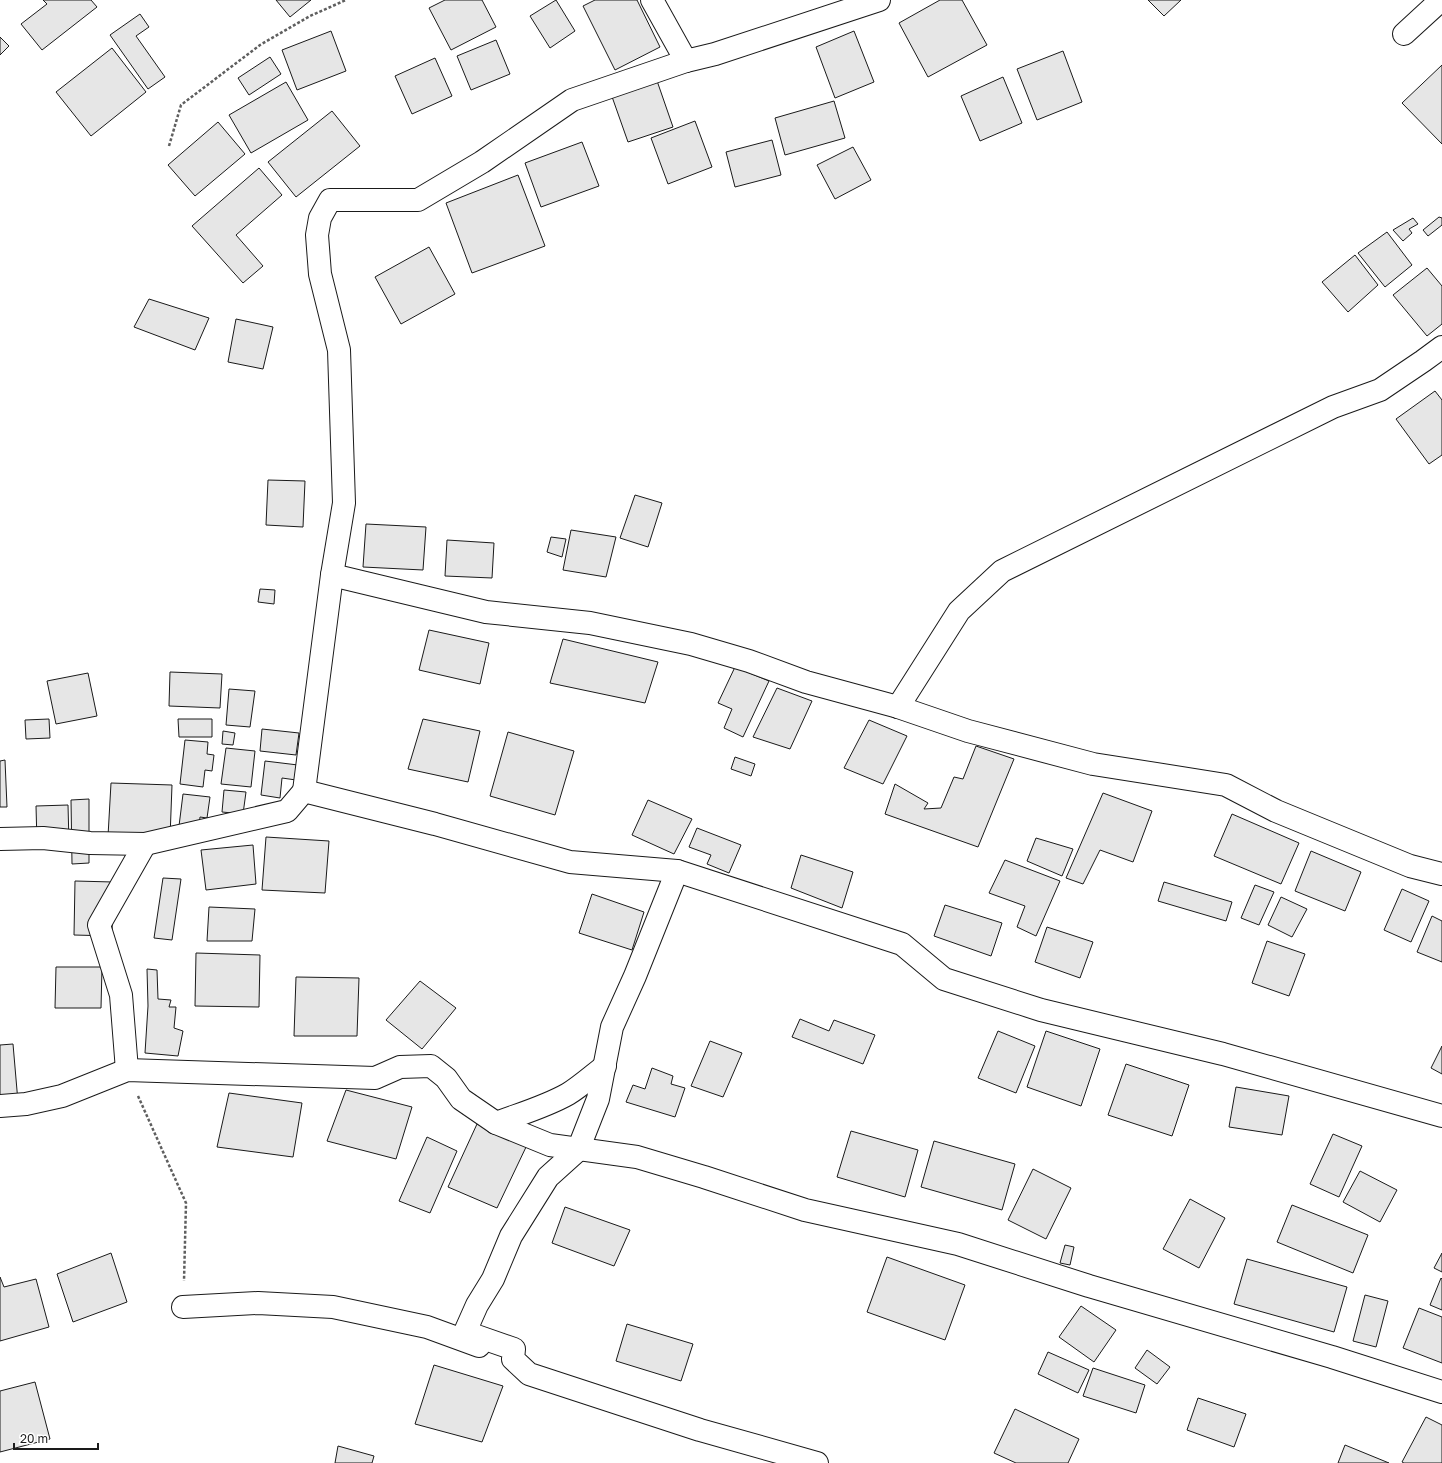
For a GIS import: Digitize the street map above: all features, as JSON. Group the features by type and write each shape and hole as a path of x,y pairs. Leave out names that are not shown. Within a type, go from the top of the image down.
{"street":[{"path":"652,0 686,61"},
{"path":"0,839 43,838 90,843 145,844 287,811 304,791 332,575 344,503 339,350 320,274 317,235 320,218 330,200 418,200 482,162 572,100 686,61 715,54 879,0"},
{"path":"1404,34 1441,0"},
{"path":"898,707 959,611 1002,571 1333,406 1380,390 1442,347"},
{"path":"332,575 486,612 590,623 691,644 806,682 898,707 968,731 1093,764 1226,785 1284,814 1410,866 1442,874"},
{"path":"304,791 435,824 570,862 677,871 902,944 944,979 1041,1010 1223,1054 1442,1116"},
{"path":"127,1070 122,995 99,925 145,844"},
{"path":"513,1359 514,1349 465,1332 477,1305 493,1279 511,1236 548,1177 578,1150 598,1099 612,1027 635,976 677,871"},
{"path":"0,1106 26,1104 62,1096 127,1070 375,1078 400,1067 431,1066 446,1078 461,1099 496,1123 550,1145 637,1158 704,1177 805,1210 958,1244 1097,1288 1332,1357 1442,1392"},
{"path":"496,1123 535,1110 551,1102 568,1093 605,1066"},
{"path":"183,1307 258,1303 333,1307 427,1328 513,1359 529,1374 550,1382 700,1430 817,1463"}],"path":[{"path":"169,146 181,105 260,45 310,16 346,0"},
{"path":"127,1070 186,1203 183,1307"}],"building":[{"path":"43,0 91,0 97,7 42,50 21,24 47,4"},
{"path":"276,0 311,0 290,17"},
{"path":"445,0 482,0 496,27 451,50 429,8"},
{"path":"556,0 575,31 550,48 530,16"},
{"path":"595,0 637,0 660,47 615,70 583,6"},
{"path":"940,0 962,0 987,45 928,77 899,23"},
{"path":"1148,0 1181,0 1164,16"},
{"path":"140,14 149,27 136,36 165,77 148,89 110,35"},
{"path":"331,31 346,71 297,90 282,50"},
{"path":"854,31 874,82 835,98 816,47"},
{"path":"0,37 9,46 0,55"},
{"path":"496,40 510,74 471,90 457,56"},
{"path":"112,48 146,92 91,136 56,92"},
{"path":"1063,51 1082,102 1037,120 1017,69"},
{"path":"270,57 281,74 249,95 238,78"},
{"path":"435,58 452,96 412,114 395,76"},
{"path":"1442,65 1442,144 1402,103"},
{"path":"655,75 673,127 628,142 610,91"},
{"path":"1003,77 1022,123 980,141 961,96"},
{"path":"286,82 308,120 251,153 229,115"},
{"path":"834,101 845,138 785,155 775,118"},
{"path":"332,111 360,146 296,197 268,162"},
{"path":"695,121 712,167 668,184 651,138"},
{"path":"218,122 245,154 195,196 168,165"},
{"path":"772,140 781,175 735,187 726,152"},
{"path":"582,142 599,186 541,207 525,163"},
{"path":"853,147 871,180 835,199 817,165"},
{"path":"259,168 282,195 236,235 263,266 243,283 192,226"},
{"path":"518,175 545,246 472,273 446,203"},
{"path":"1439,217 1442,218 1442,225 1428,236 1423,230"},
{"path":"1413,218 1418,224 1409,229 1412,233 1403,241 1393,230"},
{"path":"1387,232 1412,265 1385,287 1358,253"},
{"path":"429,247 455,294 401,324 375,277"},
{"path":"1355,255 1378,285 1348,312 1322,282"},
{"path":"1427,268 1442,286 1442,324 1427,336 1393,295"},
{"path":"149,299 209,318 195,350 134,327"},
{"path":"236,319 273,327 263,369 228,362"},
{"path":"1435,391 1442,400 1442,455 1429,464 1396,419"},
{"path":"268,480 305,481 303,527 266,525"},
{"path":"635,495 662,503 648,547 620,538"},
{"path":"366,524 426,527 423,570 363,567"},
{"path":"571,530 616,537 606,577 563,570"},
{"path":"551,537 566,539 562,557 547,552"},
{"path":"447,540 494,543 492,578 445,576"},
{"path":"260,589 275,590 274,604 258,602"},
{"path":"429,630 489,643 480,684 419,670"},
{"path":"563,639 658,662 645,703 550,683"},
{"path":"735,667 769,681 743,737 724,728 732,709 718,703"},
{"path":"170,672 222,674 220,708 169,706"},
{"path":"88,673 97,716 56,724 47,681"},
{"path":"777,688 812,701 790,749 753,737"},
{"path":"229,689 255,691 250,727 226,725"},
{"path":"49,719 50,738 26,739 25,720"},
{"path":"178,719 212,719 212,737 179,737"},
{"path":"423,719 480,731 468,782 408,769"},
{"path":"869,720 907,736 883,784 844,768"},
{"path":"262,729 299,733 296,755 260,751"},
{"path":"223,731 235,733 233,745 222,744"},
{"path":"508,732 574,751 555,815 490,796"},
{"path":"185,740 208,742 207,754 214,755 212,771 205,770 203,787 180,784"},
{"path":"976,746 1014,759 978,847 885,814 895,784 928,803 924,809 941,808 954,777 963,779"},
{"path":"226,748 255,751 251,787 221,784"},
{"path":"735,757 755,764 751,776 731,769"},
{"path":"5,760 7,807 0,807 0,761"},
{"path":"265,761 298,765 296,780 282,778 280,798 261,795"},
{"path":"111,783 172,785 170,838 107,854"},
{"path":"224,790 246,792 243,814 222,812"},
{"path":"1103,793 1152,811 1133,862 1100,850 1083,884 1066,878"},
{"path":"183,794 210,797 207,818 200,817 199,828 179,826"},
{"path":"89,799 89,863 72,864 71,800"},
{"path":"648,800 692,819 674,854 632,835"},
{"path":"68,805 69,843 37,843 36,806"},
{"path":"1232,814 1299,843 1281,884 1214,856"},
{"path":"697,828 741,845 729,873 707,864 711,855 689,847"},
{"path":"266,837 329,841 325,893 262,890"},
{"path":"1036,838 1073,849 1062,876 1027,861"},
{"path":"253,845 256,884 206,890 201,850"},
{"path":"1311,851 1361,872 1345,911 1295,891"},
{"path":"801,855 853,872 842,908 791,888"},
{"path":"1005,860 1060,881 1036,936 1017,927 1025,906 989,893"},
{"path":"163,878 181,879 172,940 154,938"},
{"path":"75,881 113,882 112,936 74,935"},
{"path":"1164,882 1232,902 1226,921 1158,901"},
{"path":"1255,885 1274,892 1259,925 1241,918"},
{"path":"1402,889 1429,901 1411,942 1384,930"},
{"path":"592,894 644,912 632,950 579,933"},
{"path":"1281,897 1307,909 1292,937 1268,925"},
{"path":"945,905 1002,923 991,956 934,936"},
{"path":"209,907 255,909 252,941 207,941"},
{"path":"1432,916 1442,921 1442,962 1417,952"},
{"path":"1047,927 1093,942 1080,978 1035,962"},
{"path":"1267,941 1305,954 1289,996 1252,983"},
{"path":"196,953 260,955 259,1007 195,1006"},
{"path":"56,967 102,967 101,1008 55,1008"},
{"path":"147,969 157,970 158,999 171,1000 169,1007 176,1007 174,1028 183,1031 178,1056 145,1053 148,1006"},
{"path":"296,977 359,978 357,1036 294,1036"},
{"path":"420,981 456,1008 422,1049 386,1020"},
{"path":"800,1019 829,1031 834,1020 875,1035 863,1064 792,1037"},
{"path":"998,1031 1035,1046 1016,1093 978,1078"},
{"path":"1046,1031 1100,1049 1081,1106 1027,1087"},
{"path":"710,1041 742,1053 723,1097 691,1086"},
{"path":"13,1044 18,1102 0,1103 0,1045"},
{"path":"1442,1046 1442,1074 1431,1068"},
{"path":"1126,1064 1189,1085 1172,1136 1108,1115"},
{"path":"652,1068 673,1076 671,1084 685,1088 675,1117 626,1102 633,1085 645,1089"},
{"path":"1236,1087 1289,1096 1282,1135 1229,1127"},
{"path":"346,1090 412,1107 396,1159 327,1141"},
{"path":"229,1093 302,1103 293,1157 217,1147"},
{"path":"477,1124 527,1145 497,1208 448,1187"},
{"path":"851,1131 918,1150 905,1197 837,1177"},
{"path":"1333,1134 1362,1146 1339,1197 1310,1184"},
{"path":"427,1137 457,1151 430,1213 399,1201"},
{"path":"934,1141 1015,1164 1002,1210 921,1187"},
{"path":"1033,1169 1071,1188 1046,1239 1008,1220"},
{"path":"1360,1171 1397,1190 1380,1222 1343,1202"},
{"path":"1190,1199 1225,1218 1199,1268 1163,1249"},
{"path":"1292,1205 1368,1235 1353,1273 1277,1242"},
{"path":"565,1207 630,1230 614,1266 552,1243"},
{"path":"1065,1245 1074,1247 1070,1265 1060,1263"},
{"path":"111,1253 127,1302 73,1322 57,1274"},
{"path":"1442,1253 1442,1272 1434,1268"},
{"path":"887,1257 965,1285 945,1340 867,1312"},
{"path":"1247,1259 1347,1287 1334,1332 1234,1304"},
{"path":"0,1277 4,1287 36,1279 49,1327 0,1341"},
{"path":"1441,1278 1442,1279 1442,1310 1430,1305"},
{"path":"1365,1295 1388,1301 1376,1347 1353,1341"},
{"path":"1081,1306 1116,1330 1094,1362 1059,1337"},
{"path":"1419,1308 1442,1317 1442,1363 1403,1348"},
{"path":"627,1324 693,1344 681,1381 616,1361"},
{"path":"1147,1350 1170,1367 1157,1384 1135,1368"},
{"path":"1048,1352 1089,1370 1078,1393 1038,1374"},
{"path":"434,1365 503,1386 482,1442 415,1424"},
{"path":"1093,1368 1145,1385 1136,1413 1083,1396"},
{"path":"35,1382 50,1439 0,1452 0,1391"},
{"path":"1198,1398 1246,1414 1234,1447 1187,1430"},
{"path":"1015,1409 1079,1439 1068,1463 1016,1463 994,1453"},
{"path":"1426,1417 1442,1425 1442,1463 1402,1462"},
{"path":"1345,1445 1389,1463 1338,1463"},
{"path":"338,1446 374,1456 372,1463 335,1463"}]}
